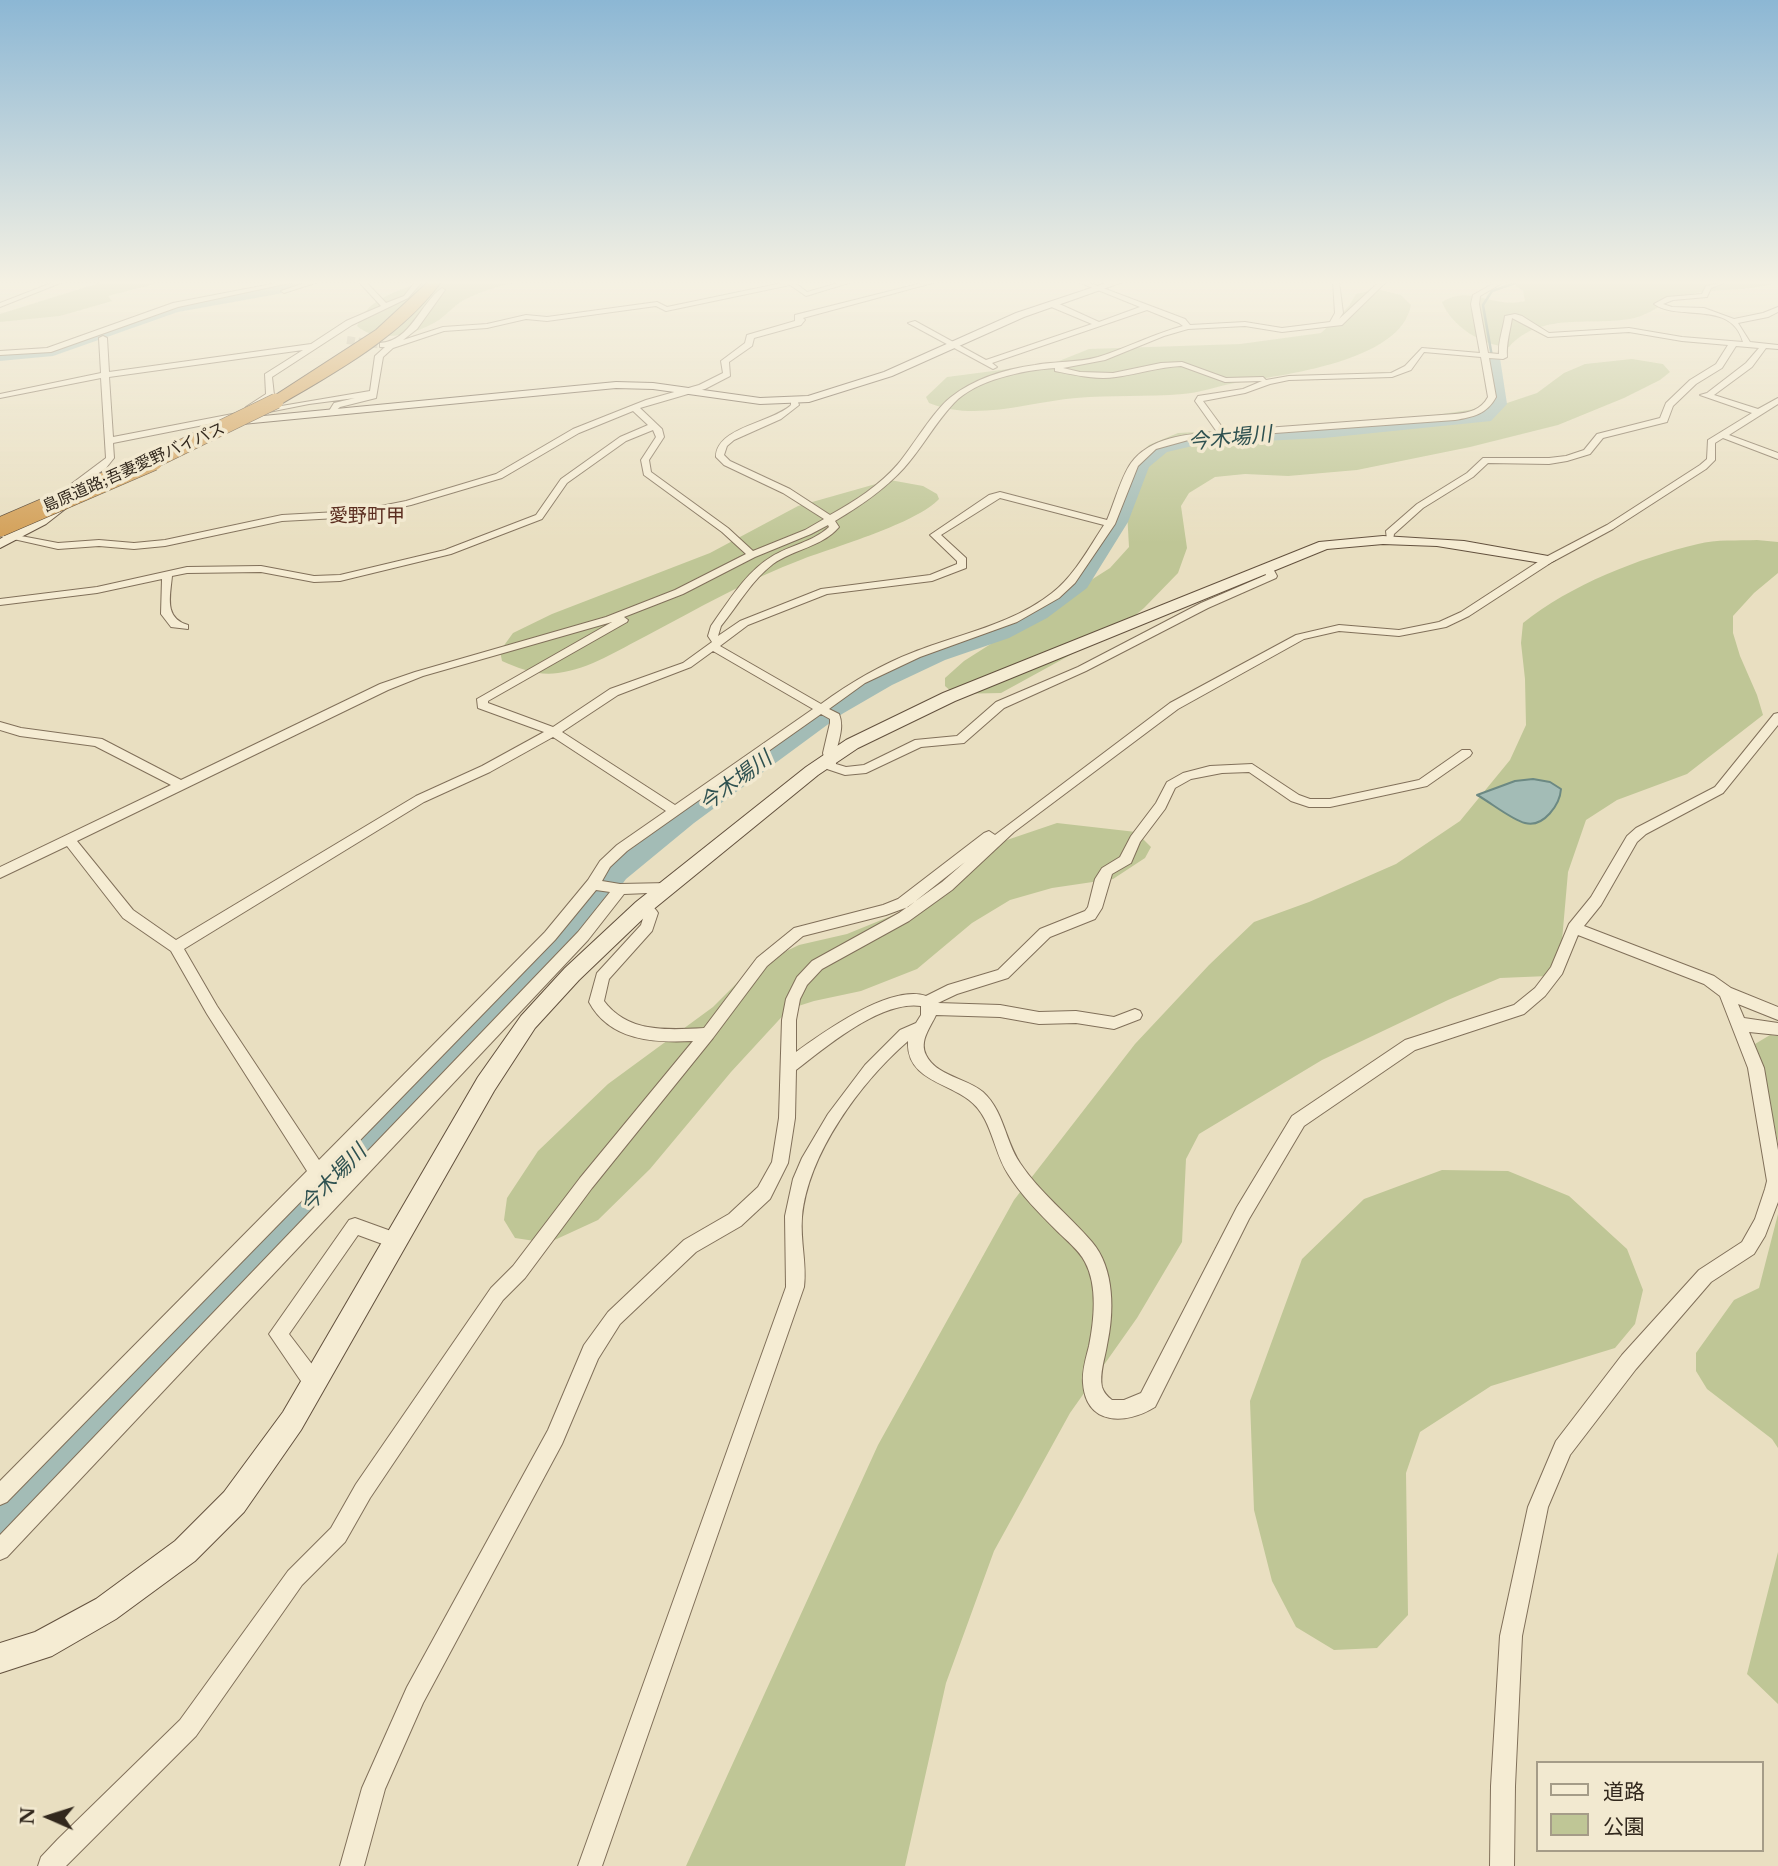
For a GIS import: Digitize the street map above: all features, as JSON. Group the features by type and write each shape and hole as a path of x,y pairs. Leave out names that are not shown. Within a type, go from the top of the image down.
{"highway":[{"name":"島原道路;吾妻愛野バイパス","path":"0,526 176,452 276,401 327,369"}],"street":[{"path":"0,526 13,517 59,498 110,458 105,369"},
{"path":"0,396 145,369"},
{"path":"248,414 252,405 270,395 268,376 279,369"},
{"path":"333,411 337,405 369,398 374,393 377,369"},
{"path":"0,533 58,546 99,543 134,546 165,543 282,518 356,514 408,503 499,476 576,431 649,402 692,390 727,374 726,369"},
{"path":"0,544 15,537 99,477 192,435 251,419 582,386 653,386 760,401 794,401 821,397 896,369"},
{"path":"997,369 1007,374"},
{"path":"0,873 384,687 419,674 610,619 706,579 831,519 862,501 890,477 939,415 961,392 985,380 1025,369"},
{"path":"1052,369 1080,374 1113,375 1141,369"},
{"path":"1196,369 1225,380 1392,375 1406,369"},
{"path":"0,1549 340,1187 583,936 607,886 612,856 674,810 826,711 861,681 916,655 988,631 1035,610 1071,581 1110,524 1134,465 1153,447 1179,438 1468,415 1486,408 1492,397 1487,369"},
{"path":"1390,538 1388,533 1420,506 1470,475 1486,460 1549,461 1578,456 1587,452 1600,436 1664,420 1669,405 1688,390 1693,382 1714,369"},
{"path":"1708,396 1744,369"},
{"path":"1223,434 1199,401 1201,398 1245,391 1289,378"},
{"path":"1688,390 1759,412"},
{"path":"108,441 343,396 374,393"},
{"path":"352,1866 374,1788 415,1695 555,1437 591,1352 614,1318 690,1246 735,1220 764,1193 775,1173 780,1163 787,1118 789,1020 793,999 810,973 834,954 904,918 947,886 1009,829 1174,706 1300,637 1339,628 1399,633 1441,625 1465,614 1548,561 1611,527 1703,467 1711,460 1711,442 1778,400"},
{"path":"794,401 795,405 789,412 749,428 721,447 719,455 727,463 799,498 834,523 830,531 782,554 758,573 716,626 713,636 715,644 826,711 838,722 830,744 828,760 831,766 838,770 866,769 925,741 960,740 1000,705 1082,669 1196,610 1272,576 1267,566"},
{"path":"636,409 659,431 660,437 645,460 647,473 725,530 752,555"},
{"path":"0,602 97,590 167,573 198,570 261,569 324,580 448,552 539,517 564,481 623,439 654,426"},
{"path":"1722,435 1778,456"},
{"path":"176,947 420,799 486,769 572,721 614,692 673,671 744,623 825,591 932,578 962,566 962,560 935,535 992,497 1000,495 1110,524"},
{"path":"0,1658 41,1645 106,1609 185,1551 234,1502 292,1421 486,1084 528,1022 572,974 643,907 828,760 852,744 949,697 1324,545 1390,538 1451,542 1548,561"},
{"path":"167,573 167,621 172,625 184,627"},
{"path":"639,607 637,612 481,702 482,705 552,730 674,810"},
{"path":"928,1005 928,1017 919,1028 916,1045 922,1064 930,1073 957,1084 978,1097 990,1110 1003,1153 1013,1169 1034,1196 1091,1254 1097,1271 1101,1325 1093,1388 1097,1399 1106,1407 1129,1411 1148,1401 1243,1213 1298,1121 1410,1045 1519,1010 1540,992 1557,970 1574,928 1596,901 1632,839 1719,790 1778,717"},
{"path":"0,726 20,732 99,742 181,785"},
{"path":"928,1005 953,989 1003,974 1045,933 1090,915 1095,908 1102,879 1107,872 1126,860 1131,845 1158,809 1170,786 1177,780 1201,772 1252,768 1295,798 1309,803 1330,803 1423,783 1466,753"},
{"path":"50,1866 66,1847 188,1728 296,1578 338,1535 363,1491 497,1294 519,1272 586,1183 708,1034 762,962 782,943 799,932 886,911 903,903 993,833 1009,829"},
{"path":"69,840 128,914 176,947 212,1010 319,1173 340,1187"},
{"path":"0,1495 550,936 607,886 668,888"},
{"path":"643,907 650,913 647,927 602,977 596,1002 603,1014 639,1033 653,1036 708,1034"},
{"path":"1574,928 1709,980 1726,992 1778,1014"},
{"path":"1503,1866 1503,1786 1511,1636 1538,1507 1563,1448 1629,1362 1705,1276 1717,1265 1744,1252 1752,1241 1773,1193 1774,1181 1756,1068 1726,992"},
{"path":"789,1066 851,1020 909,1000 928,1005 1039,1018 1076,1017 1114,1023 1135,1014"},
{"path":"1738,1024 1778,1029"},
{"path":"590,1866 795,1287 797,1272 793,1235 800,1181 807,1160 834,1118 882,1056 900,1038 912,1029 919,1028"},
{"path":"314,1382 278,1334 355,1226 396,1241"}],"green space":[{"path":"1008,369 1312,369 1189,393 1076,398 983,411 965,411 929,403 926,397 947,377"},
{"path":"1573,369 1667,369 1670,372 1624,398 1558,425 1470,447 1357,470 1288,476 1245,474 1215,477 1189,493 1181,506 1187,548 1178,573 1144,608 1108,638 1074,653 1001,693 954,694 945,686 945,678 964,661 1110,568 1129,547 1125,476 1132,463 1149,445 1178,433 1348,424 1423,417 1501,405 1537,393"},
{"path":"890,480 923,486 937,494 939,499 913,517 895,525 763,576 581,668 543,674 502,661 500,651 513,633 552,614 710,553 798,506"},
{"path":"1705,542 1778,542 1778,573 1754,593 1733,616 1733,633 1763,715 1687,774 1617,800 1586,820 1568,872 1561,952 1548,976 1500,978 1448,1000 1322,1060 1199,1134 1186,1159 1182,1242 1137,1318 1070,1413 994,1551 946,1683 905,1866 686,1866 878,1445 1014,1200 1135,1044 1209,965 1254,922 1309,902 1396,864 1460,821 1510,760 1526,725 1521,643 1523,623 1583,585 1629,565"},
{"path":"1057,823 1136,832 1151,847 1145,858 1113,879 1052,888 1010,900 972,923 917,969 861,991 789,1009 731,1072 650,1169 598,1220 548,1243 515,1238 504,1220 507,1198 538,1151 608,1084 713,1007 753,967 799,945 847,934 901,912 938,873 1001,842"},
{"path":"1770,1035 1778,1036 1778,1143 1762,1064 1755,1044"},
{"path":"1442,1170 1508,1171 1569,1196 1627,1249 1643,1290 1635,1324 1615,1348 1491,1386 1420,1432 1406,1473 1408,1615 1377,1648 1334,1650 1296,1627 1272,1581 1254,1510 1250,1401 1302,1259 1364,1199"},
{"path":"1778,1214 1778,1448 1772,1439 1707,1389 1696,1371 1696,1353 1734,1300 1759,1288"},
{"path":"1778,1552 1778,1704 1747,1674"}],"water":[{"path":"1533,779 1550,782 1561,789 1550,814 1532,824 1508,815 1477,795 1515,781"}],"waterway":[{"name":"今木場川","path":"0,1527 575,929 617,872 686,817 834,709 885,680 938,656 1002,634 1040,614 1080,584 1119,522 1141,465 1161,448 1201,439 1324,433 1485,418 1499,404 1494,369"}],"district":[{"name":"愛野町甲","path":"367,517"}]}
